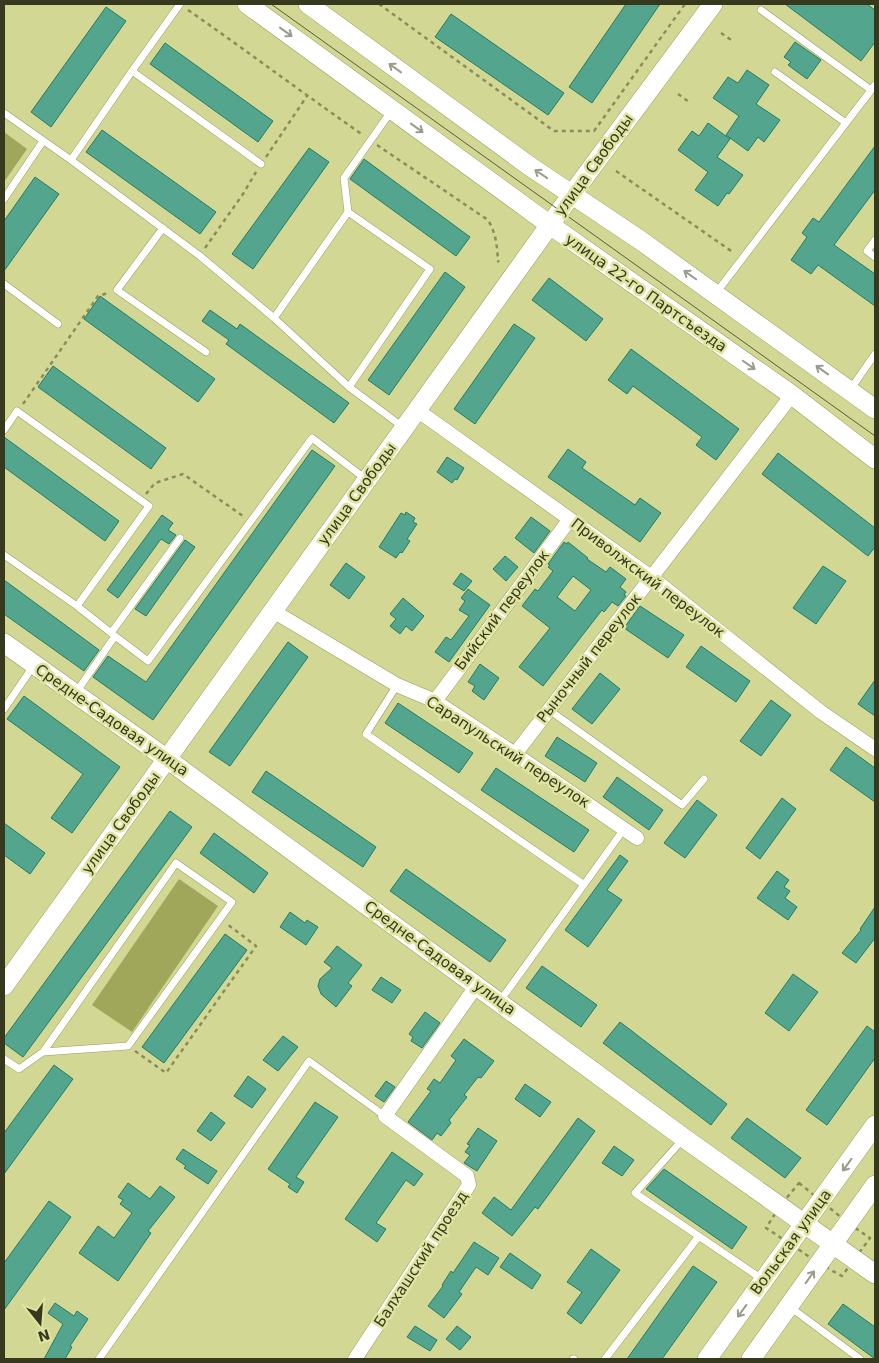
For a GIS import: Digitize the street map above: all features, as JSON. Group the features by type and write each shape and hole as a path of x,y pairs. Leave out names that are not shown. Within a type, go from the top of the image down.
{"main road":[{"name":"улица 22-го Партсъезда","path":"247,4 550,225 792,395 875,459"},
{"path":"308,4 528,165 640,240 875,409"},
{"name":"улица Свободы","path":"4,986 572,194 713,4"},
{"name":"Средне-Садовая улица","path":"4,643 167,759 684,1138 875,1274"},
{"name":"Вольская улица","path":"707,1359 875,1125"},
{"path":"751,1359 875,1184"}],"street":[{"name":"Рыночный переулок","path":"516,754 792,395"},
{"name":"Приволжский переулок","path":"418,410 651,577 821,712 875,748"},
{"name":"Бийский переулок","path":"435,701 570,519"},
{"name":"Сарапульский переулок","path":"273,611 397,685 435,701 516,754 637,838"},
{"path":"384,1116 477,985"},
{"name":"Балхашский проезд","path":"355,1359 469,1185 467,1176 384,1116"}],"lane":[{"path":"71,160 180,4"},
{"path":"716,294 873,88 761,10"},
{"path":"132,71 261,164"},
{"path":"775,72 846,123"},
{"path":"274,318 348,212 344,178 392,110"},
{"path":"4,113 71,160 200,256 274,318 349,387 405,428"},
{"path":"4,199 43,141"},
{"path":"348,212 430,269 349,387"},
{"path":"162,228 117,290 206,352"},
{"path":"875,240 867,251 875,257"},
{"path":"4,284 58,324"},
{"path":"850,390 875,354"},
{"path":"4,430 18,411 149,506 77,606"},
{"path":"4,555 77,606 148,660 312,438 367,480"},
{"path":"75,694 180,538"},
{"path":"4,708 34,665"},
{"path":"397,685 366,734 584,884"},
{"path":"549,710 682,805 704,779"},
{"path":"500,1002 624,829"},
{"path":"4,1059 19,1069 43,1052 176,863 232,902 128,1046 43,1052"},
{"path":"99,1359 309,1061 384,1116"},
{"path":"684,1138 635,1193 764,1280"},
{"path":"605,1359 699,1236"},
{"path":"789,1306 860,1359"}],"path":[{"path":"180,4 248,51 307,96 488,220 493,228 499,262"},
{"path":"380,4 554,130 584,131 594,131 684,4"},
{"path":"721,33 734,42"},
{"path":"678,94 689,102"},
{"path":"200,256 307,96"},
{"path":"616,171 742,259"},
{"path":"18,411 98,296 117,290"},
{"path":"141,500 155,483 183,474 251,521"},
{"path":"128,1046 166,1073 256,946 220,919"}],"green space":[{"path":"4,132 27,149 4,182"},
{"path":"179,879 218,906 132,1032 92,1005"}],"building":[{"path":"626,4 660,4 592,103 569,87"},
{"path":"785,4 867,4 875,10 875,42 861,61"},
{"path":"106,7 126,21 51,127 31,112"},
{"path":"451,14 564,93 548,115 435,37"},
{"path":"795,42 821,60 807,79 788,65 791,62 784,57"},
{"path":"165,43 273,121 258,142 150,64"},
{"path":"747,70 769,85 756,104 780,120 764,142 758,137 748,151 726,135 739,116 713,98 728,77 738,83"},
{"path":"708,123 730,139 717,157 743,175 718,206 695,190 708,172 678,150 692,131 699,136"},
{"path":"102,130 216,212 200,234 86,152"},
{"path":"875,146 875,190 834,245 875,274 875,306 818,265 811,274 791,260 807,237 802,233 813,218 819,222"},
{"path":"309,148 329,162 253,269 232,254"},
{"path":"364,159 470,237 456,256 350,179"},
{"path":"35,177 59,194 4,271 4,221"},
{"path":"445,272 465,287 389,395 368,380"},
{"path":"549,278 603,319 586,341 532,300"},
{"path":"100,296 215,379 198,402 84,319"},
{"path":"210,310 237,329 240,324 349,403 334,423 226,344 229,340 202,321"},
{"path":"514,324 535,338 475,424 454,409"},
{"path":"631,349 739,429 716,460 696,445 702,437 633,386 627,394 608,380"},
{"path":"53,366 166,448 151,469 38,387"},
{"path":"4,437 119,521 105,541 4,467"},
{"path":"568,449 586,462 582,468 635,505 640,498 661,513 640,542 548,477"},
{"path":"312,450 335,466 153,720 93,677 108,656 146,682"},
{"path":"778,453 875,528 875,547 868,556 762,474"},
{"path":"447,457 464,468 457,480 455,479 452,483 437,472"},
{"path":"406,512 415,518 413,522 417,524 407,539 410,541 396,558 379,547 401,513 405,515"},
{"path":"162,515 173,523 168,530 176,535 169,544 161,539 118,598 107,590"},
{"path":"531,517 550,531 534,553 515,538"},
{"path":"185,540 195,547 146,616 135,609"},
{"path":"564,542 567,544 568,542 587,559 606,572 610,567 626,579 620,587 626,592 624,595 626,596 618,606 612,602 604,612 602,610 543,686 519,667 550,628 522,606 535,589 538,591 553,571 548,567 550,565 548,564","holes":["573,576 591,590 575,611 557,597"]},
{"path":"505,556 518,567 506,581 493,569"},
{"path":"346,563 365,577 349,599 330,585"},
{"path":"823,566 846,581 816,624 793,608"},
{"path":"461,573 472,581 464,591 453,584"},
{"path":"4,580 99,650 84,671 4,614"},
{"path":"468,589 490,605 449,662 435,652 446,637 451,640 469,616 459,610 465,601 461,598"},
{"path":"403,598 424,616 412,631 406,626 400,634 390,626 396,619 390,614"},
{"path":"640,606 684,635 668,658 624,628"},
{"path":"288,642 308,657 230,766 209,752"},
{"path":"701,646 750,681 736,702 686,667"},
{"path":"480,664 499,678 484,700 472,691 475,686 468,682"},
{"path":"600,673 620,689 592,724 572,709"},
{"path":"875,680 875,716 858,704"},
{"path":"24,696 120,767 72,833 51,818 83,774 7,719"},
{"path":"771,700 791,715 761,756 740,741"},
{"path":"398,703 473,753 459,773 385,723"},
{"path":"557,737 597,763 585,782 545,756"},
{"path":"846,747 875,768 875,802 830,770"},
{"path":"496,768 589,830 574,852 481,790"},
{"path":"266,771 376,847 363,867 252,792"},
{"path":"617,777 663,810 649,830 603,797"},
{"path":"782,798 796,809 760,859 746,848"},
{"path":"697,800 717,815 685,858 664,843"},
{"path":"170,811 192,827 23,1057 4,1043 4,1038"},
{"path":"4,823 45,853 30,874 4,855"},
{"path":"214,833 268,873 254,893 200,853"},
{"path":"620,855 628,861 607,890 622,900 588,947 565,930"},
{"path":"406,869 506,940 490,962 390,891"},
{"path":"777,871 789,880 784,887 790,891 785,898 797,907 788,920 757,898"},
{"path":"875,907 875,938 856,963 842,953 861,930"},
{"path":"290,912 305,923 307,920 318,927 306,945 280,927"},
{"path":"225,934 247,950 164,1063 142,1047"},
{"path":"337,946 362,965 348,983 352,986 336,1007 321,994 318,986 320,979 332,968 324,962"},
{"path":"542,966 597,1005 581,1027 526,988"},
{"path":"793,974 818,992 789,1031 765,1013"},
{"path":"381,977 401,990 392,1003 372,990"},
{"path":"425,1012 440,1023 422,1048 411,1041 413,1037 409,1034"},
{"path":"620,1022 727,1104 711,1125 603,1043"},
{"path":"867,1026 875,1032 875,1058 827,1125 806,1110"},
{"path":"283,1036 298,1047 278,1071 263,1060"},
{"path":"464,1039 494,1061 464,1095 467,1097 449,1120 451,1123 441,1136 437,1133 432,1140 408,1122 431,1091 427,1089 434,1079 440,1083 456,1060 451,1056"},
{"path":"54,1065 73,1079 4,1174 4,1133"},
{"path":"248,1076 266,1089 252,1108 234,1096"},
{"path":"386,1081 395,1087 384,1102 375,1096"},
{"path":"525,1084 551,1102 540,1117 515,1099"},
{"path":"315,1102 338,1117 296,1177 304,1182 297,1193 288,1187 290,1184 268,1169"},
{"path":"211,1112 225,1123 211,1141 197,1131"},
{"path":"578,1118 595,1131 538,1209 535,1207 512,1236 482,1213 494,1197 511,1210"},
{"path":"747,1118 801,1158 785,1178 731,1138"},
{"path":"478,1128 497,1141 477,1171 464,1163 470,1155 465,1152 470,1145 467,1144"},
{"path":"614,1146 634,1160 622,1176 602,1163"},
{"path":"183,1149 217,1171 208,1184 184,1168 186,1166 176,1159"},
{"path":"392,1152 423,1174 414,1186 406,1180 376,1223 386,1229 377,1242 345,1219"},
{"path":"664,1169 747,1227 732,1249 646,1189"},
{"path":"128,1183 150,1199 160,1186 175,1197 148,1231 151,1233 118,1281 79,1253 98,1226 114,1238 132,1213 120,1204 123,1200 118,1197"},
{"path":"49,1201 71,1217 4,1310 4,1263"},
{"path":"474,1242 499,1258 488,1275 476,1267 459,1292 462,1294 444,1318 428,1306 443,1286 451,1271 453,1273"},
{"path":"591,1249 620,1270 581,1324 567,1313 582,1292 567,1282"},
{"path":"510,1253 541,1275 532,1289 500,1267"},
{"path":"693,1266 717,1282 662,1359 627,1359"},
{"path":"55,1303 74,1316 77,1311 88,1319 70,1346 72,1347 65,1359 44,1359 63,1324 48,1313"},
{"path":"843,1304 875,1327 875,1359 828,1324"},
{"path":"415,1326 437,1340 430,1351 407,1337"},
{"path":"457,1326 471,1337 460,1350 446,1339"}],"tram line":[{"path":"271,4 875,436"}]}
